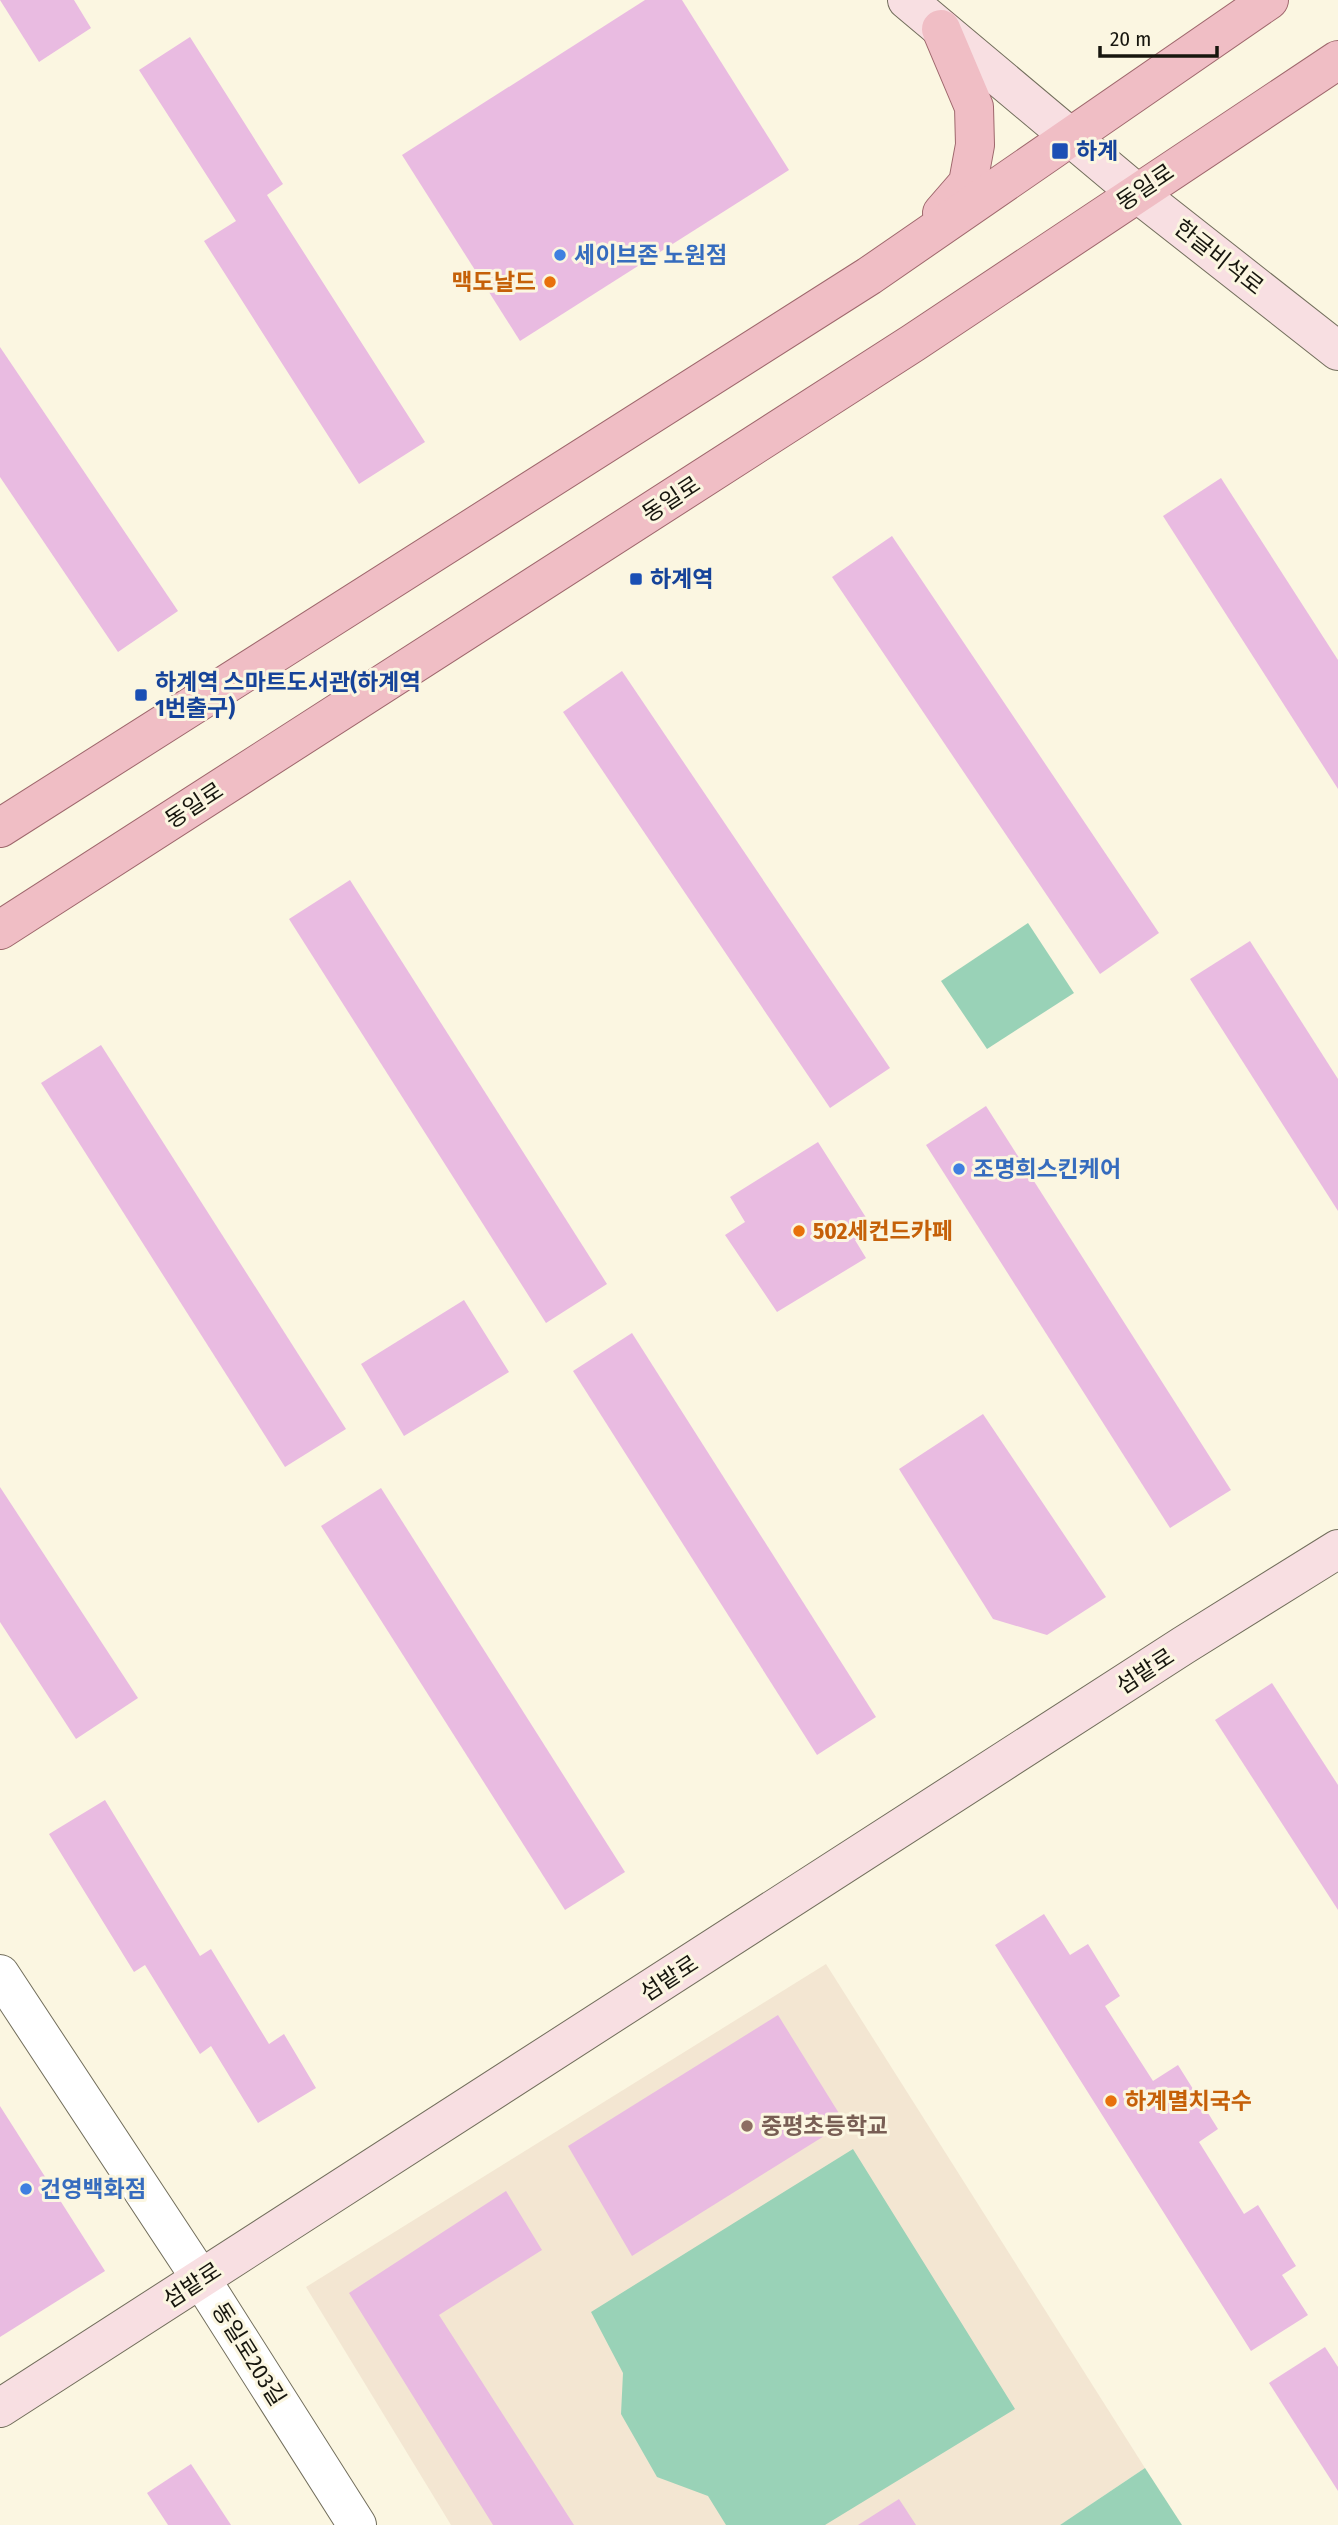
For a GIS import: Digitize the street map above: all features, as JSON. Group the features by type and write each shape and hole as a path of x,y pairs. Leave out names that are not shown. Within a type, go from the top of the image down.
{"main road":[{"name":"한글비석로","path":"907,0 1137,193 1338,351"},
{"path":"0,828 869,276 1269,0"},
{"path":"917,243 968,183 975,145 974,107 941,29"},
{"name":"동일로","path":"0,930 914,343 1338,60"},
{"name":"섬밭로","path":"0,2408 1184,1645 1338,1549"}],"street":[{"name":"동일로203길","path":"0,1973 201,2279 357,2525"}],"shaded area":[{"name":"중평초등학교","path":"826,1964 1145,2468 1060,2525 451,2525 306,2287"}],"green space":[{"path":"1028,923 1074,993 987,1049 941,981"},
{"path":"853,2149 1015,2409 825,2525 726,2525 708,2496 657,2477 621,2414 623,2373 591,2312"},
{"path":"1145,2468 1182,2525 1060,2525"}],"building":[{"path":"0,0 74,0 91,28 39,62"},
{"name":"세이브존 노원점","path":"645,0 682,0 789,170 520,341 402,155"},
{"path":"190,37 283,184 267,195 425,442 359,484 204,241 236,221 139,70"},
{"path":"0,347 178,611 118,652 0,477"},
{"path":"1221,478 1338,660 1338,789 1163,516"},
{"path":"892,536 1159,933 1100,974 832,577"},
{"path":"622,671 890,1068 830,1108 563,712"},
{"path":"350,880 607,1284 546,1323 289,919"},
{"path":"1250,941 1338,1079 1338,1211 1190,979"},
{"path":"101,1045 346,1429 285,1467 41,1083"},
{"path":"986,1106 1231,1490 1170,1528 926,1145"},
{"name":"502세컨드카페","path":"818,1142 872,1227 855,1240 866,1258 777,1312 725,1235 745,1222 730,1197"},
{"path":"464,1300 509,1372 404,1436 361,1364"},
{"path":"632,1333 876,1717 817,1755 573,1371"},
{"path":"983,1414 1106,1597 1047,1635 993,1619 899,1469"},
{"path":"0,1487 138,1698 76,1739 0,1622"},
{"path":"381,1488 625,1872 565,1910 321,1526"},
{"path":"1272,1683 1338,1785 1338,1910 1215,1720"},
{"path":"105,1800 200,1956 211,1949 269,2044 284,2034 316,2088 258,2123 211,2046 200,2054 145,1965 134,1972 49,1834"},
{"path":"1044,1914 1070,1955 1088,1944 1120,1996 1105,2006 1153,2081 1178,2065 1218,2129 1199,2142 1244,2214 1258,2205 1296,2266 1282,2275 1308,2315 1251,2351 995,1945"},
{"path":"778,2015 845,2123 632,2256 568,2146"},
{"name":"건영백화점","path":"0,2106 105,2271 0,2337"},
{"path":"506,2191 542,2250 439,2315 574,2525 493,2525 349,2293"},
{"path":"1325,2347 1338,2367 1338,2491 1269,2383"},
{"path":"191,2464 231,2525 168,2525 147,2493"},
{"path":"899,2499 916,2525 858,2525"}],"place":[{"name":"하계","path":"1060,151"},
{"name":"세이브존 노원점","path":"560,255"},
{"name":"맥도날드","path":"550,282"},
{"name":"하계역","path":"636,579"},
{"name":"하계역 스마트도서관(하계역 1번출구)","path":"141,695"},
{"name":"조명희스킨케어","path":"959,1169"},
{"name":"502세컨드카페","path":"799,1231"},
{"name":"하계멸치국수","path":"1111,2101"},
{"name":"중평초등학교","path":"747,2126"},
{"name":"건영백화점","path":"26,2189"}]}
